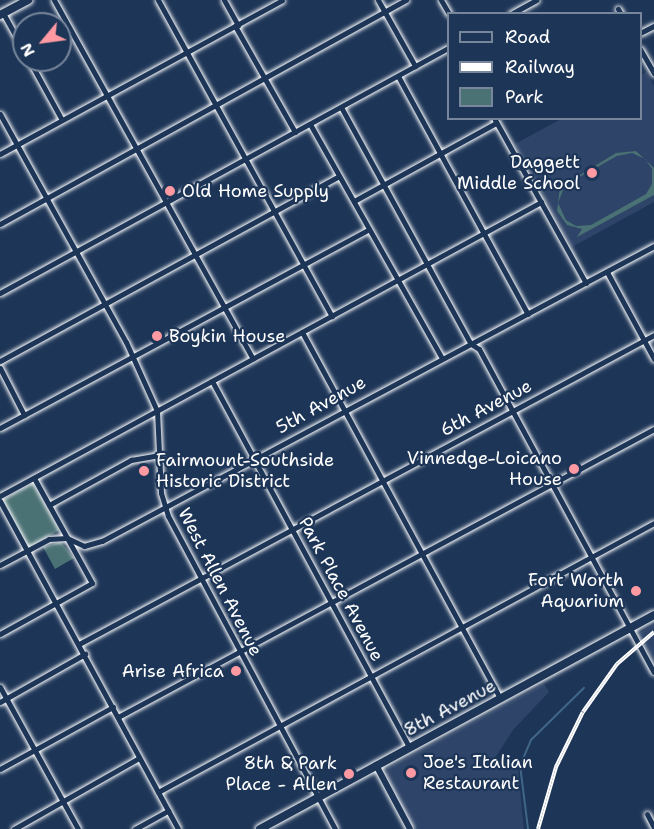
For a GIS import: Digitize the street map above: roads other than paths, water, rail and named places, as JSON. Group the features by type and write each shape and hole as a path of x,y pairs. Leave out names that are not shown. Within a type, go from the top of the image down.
{"main road":[{"path":"2,14 28,0"},
{"name":"8th Avenue","path":"261,829 654,615"}],"street":[{"path":"54,0 253,360"},
{"path":"158,0 332,316"},
{"path":"225,0 295,132"},
{"path":"0,154 282,0"},
{"path":"378,0 416,66"},
{"path":"0,224 406,0"},
{"path":"515,12 536,0"},
{"path":"2,14 12,31"},
{"path":"0,293 167,204 447,49"},
{"path":"642,53 654,74"},
{"path":"36,72 62,120"},
{"path":"398,76 528,314"},
{"path":"341,107 471,344 479,350 513,411 654,672"},
{"name":"West Allen Avenue","path":"0,114 133,356 157,411 165,507 240,653 335,829"},
{"path":"354,201 495,121 586,283"},
{"path":"310,124 442,358"},
{"path":"0,361 339,176"},
{"path":"178,829 0,499 34,478 541,202"},
{"path":"0,428 369,229"},
{"name":"5th Avenue","path":"0,565 49,539 67,538 76,544 92,545 654,246"},
{"path":"607,272 654,359"},
{"path":"302,332 500,698"},
{"name":"6th Avenue","path":"79,644 654,335"},
{"path":"0,368 24,415"},
{"name":"Park Place Avenue","path":"212,381 409,747"},
{"path":"118,717 654,429"},
{"path":"49,505 131,460 160,455"},
{"path":"0,634 92,583 34,478"},
{"path":"158,792 654,523"},
{"path":"0,702 85,654"},
{"path":"0,687 78,829"},
{"path":"0,769 113,707"},
{"path":"14,829 139,758"},
{"path":"376,765 410,829"},
{"path":"135,829 168,811"},
{"path":"647,814 654,828"}],"waterway":[{"path":"528,829 520,766 531,740 584,688"}],"railway":[{"path":"538,829 556,767 583,712 617,664 654,632"}],"place":[{"name":"Daggett Middle School","path":"592,173"},
{"name":"Old Home Supply","path":"170,191"},
{"name":"Boykin House","path":"157,336"},
{"name":"Vinnedge-Loicano House","path":"574,469"},
{"name":"Fairmount-Southside Historic District","path":"144,471"},
{"name":"Fort Worth Aquarium","path":"636,591"},
{"name":"Arise Africa","path":"236,671"},
{"name":"Joe's Italian Restaurant","path":"411,773"},
{"name":"8th & Park Place - Allen","path":"349,774"}]}
